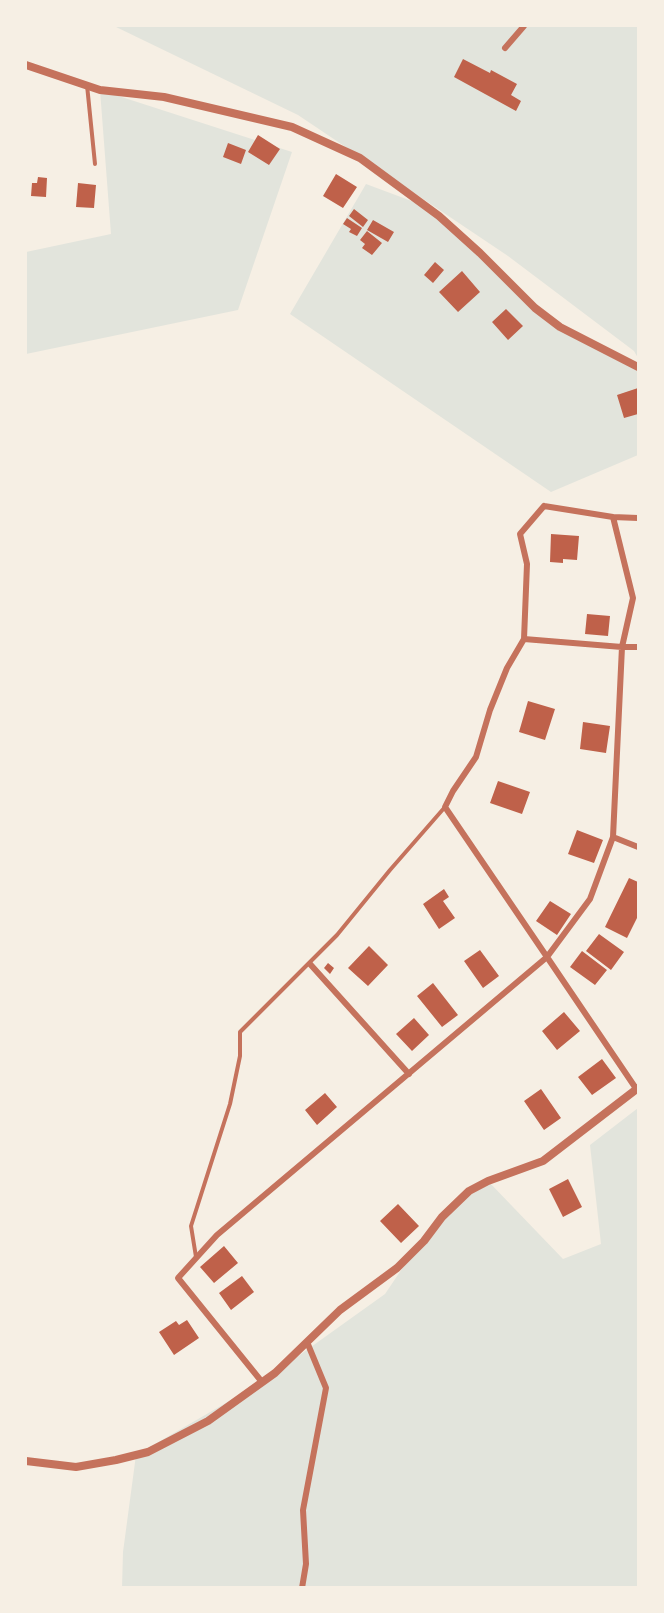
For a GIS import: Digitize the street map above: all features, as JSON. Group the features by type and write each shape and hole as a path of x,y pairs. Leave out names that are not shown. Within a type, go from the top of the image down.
{"street":[{"path":"506,48 524,26"},
{"path":"26,65 100,90 164,98 292,127 360,158 439,216 535,308 554,323 639,367"},
{"path":"26,1461 76,1467 116,1460 148,1452 208,1421 262,1382 340,1310 397,1268 424,1241 442,1217 469,1191 488,1181 543,1161 638,1089 446,807 453,791 476,757 490,711 507,668 524,639 527,564 520,534 544,506 613,517 639,518"},
{"path":"262,1382 178,1278 217,1235 548,957 590,899 613,837 622,646 633,598 613,517"},
{"path":"524,639 639,647"},
{"path":"613,837 639,847"},
{"path":"310,964 409,1074"},
{"path":"302,1587 306,1564 303,1510 326,1388 307,1342"}],"lane":[{"path":"87,85 88,114 92,126 95,164"},
{"path":"196,1258 191,1226 230,1104 240,1056 240,1032 337,935 446,807"}],"shaded area":[{"path":"114,26 638,26 638,358 634,351 508,256 298,115"},
{"path":"100,90 292,152 238,310 26,354 26,252 111,234"},
{"path":"366,184 425,206 547,318 638,367 638,455 551,492 290,314"},
{"path":"638,1108 638,1587 122,1588 123,1552 136,1455 262,1382 385,1294 414,1251 453,1206 488,1181 563,1259 601,1244 590,1145"}],"building":[{"path":"463,59 517,84 511,95 521,101 516,111 454,77"},
{"path":"258,135 280,149 269,165 248,152"},
{"path":"228,143 246,150 241,164 223,157"},
{"path":"336,174 357,187 343,208 323,196"},
{"path":"38,177 47,178 46,197 31,196 32,183 37,183"},
{"path":"78,183 96,185 94,208 76,207"},
{"path":"354,209 368,220 363,227 349,216"},
{"path":"347,218 362,228 357,236 349,232 351,229 343,224"},
{"path":"373,220 394,232 388,242 367,230"},
{"path":"367,231 382,243 372,255 362,248 365,244 360,240"},
{"path":"435,262 444,270 433,283 424,275"},
{"path":"462,271 480,292 458,312 439,292"},
{"path":"506,309 523,326 508,340 492,322"},
{"path":"638,388 638,414 624,418 617,395"},
{"path":"551,534 579,536 577,560 563,559 563,563 550,562"},
{"path":"587,614 610,616 608,636 585,634"},
{"path":"528,701 555,709 545,740 519,732"},
{"path":"583,722 610,726 606,753 580,749"},
{"path":"498,781 530,792 522,814 490,803"},
{"path":"577,830 603,840 594,863 568,854"},
{"path":"629,878 638,882 638,916 627,938 605,927"},
{"path":"444,889 449,897 443,901 455,918 439,929 423,904"},
{"path":"550,901 571,914 557,935 536,921"},
{"path":"599,934 624,952 611,970 586,951"},
{"path":"369,946 388,965 368,986 348,968"},
{"path":"480,950 499,976 483,988 464,961"},
{"path":"582,951 607,970 595,985 570,967"},
{"path":"328,963 334,968 330,974 324,968"},
{"path":"433,983 458,1015 442,1027 417,996"},
{"path":"564,1012 580,1031 557,1050 542,1031"},
{"path":"414,1018 429,1035 412,1051 396,1034"},
{"path":"602,1059 616,1078 592,1095 578,1077"},
{"path":"541,1089 561,1118 544,1130 524,1101"},
{"path":"325,1093 337,1107 317,1125 305,1110"},
{"path":"568,1179 582,1207 563,1217 549,1189"},
{"path":"398,1204 419,1226 401,1243 380,1221"},
{"path":"224,1246 238,1263 214,1283 200,1267"},
{"path":"242,1276 254,1292 231,1310 219,1293"},
{"path":"187,1320 199,1338 174,1355 159,1332 176,1321 179,1325"}]}
